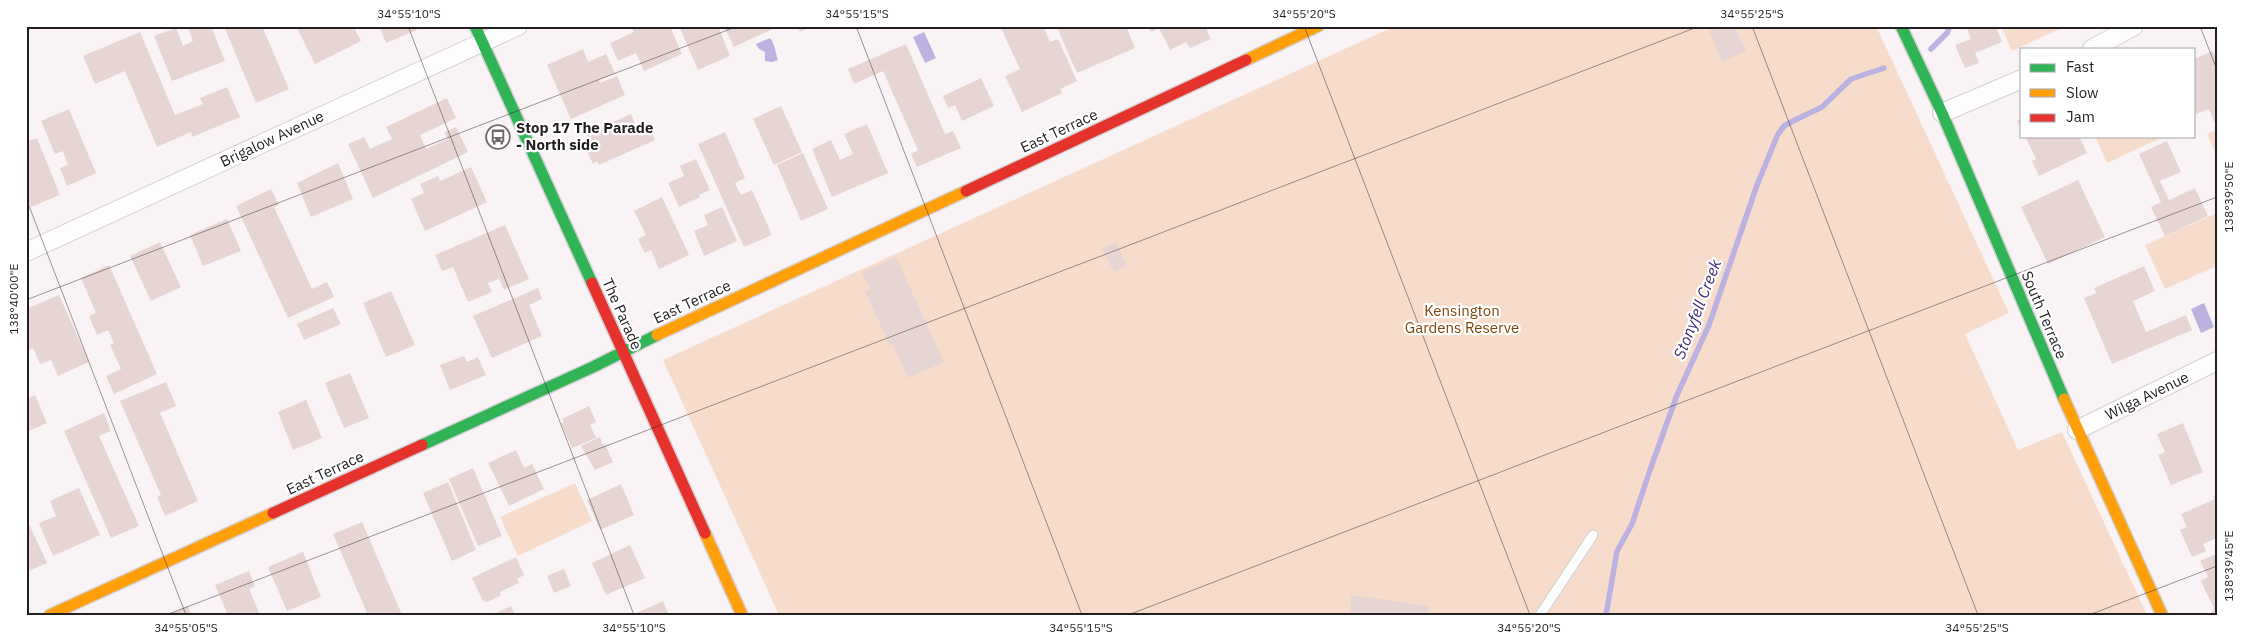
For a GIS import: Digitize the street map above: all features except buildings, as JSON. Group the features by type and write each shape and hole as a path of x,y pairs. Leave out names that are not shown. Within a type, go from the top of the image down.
{"street":[{"name":"Brigalow Avenue","path":"26,252 478,34 518,26"},
{"name":"East Terrace","path":"50,615 622,352 1318,26"},
{"name":"South Terrace","path":"1901,26 1942,113 2077,430 2162,615"},
{"path":"2094,48 2134,26"},
{"name":"The Parade","path":"478,34 742,615"},
{"path":"1942,113 2020,80"},
{"name":"Wilga Avenue","path":"2077,430 2217,361"}],"lane":[{"path":"1540,615 1593,535"}],"green space":[{"name":"Kensington Gardens Reserve","path":"1395,26 1876,26 2009,313 1965,334 2018,450 2062,432 2147,615 779,615 663,360"},
{"path":"2001,26 2066,26 2012,51"},
{"path":"2217,129 2217,156 2207,134"},
{"path":"2096,138 2161,138 2107,163"},
{"path":"2217,213 2217,266 2165,289 2145,245"},
{"path":"575,483 592,521 518,556 500,517"}],"shaded area":[{"path":"924,32 936,58 925,63 913,37"},
{"path":"770,38 778,60 772,62 765,61 765,52 759,49 756,44"},
{"path":"2204,303 2214,327 2201,333 2191,309"}],"waterway":[{"name":"Stonyfell Creek","path":"1931,49 1947,33 1950,26"},
{"name":"Stonyfell Creek","path":"1606,615 1617,551 1632,524 1677,395 1709,325 1757,185 1778,134 1784,126 1822,107 1851,79 1884,68"}],"traffic: fast":[{"path":"475,26 592,283"},
{"path":"1901,26 1942,113 2064,399"},
{"path":"422,445 593,367 657,335"}],"traffic: slow":[{"path":"1246,60 1318,26"},
{"path":"657,335 966,191"},
{"path":"2064,399 2162,615"},
{"path":"50,615 273,513"},
{"path":"705,533 742,615"}],"traffic: jam":[{"path":"966,191 1246,60"},
{"path":"592,283 705,533"},
{"path":"273,513 422,445"}],"place":[{"name":"Stop 17 The Parade - North side","path":"498,137"}]}
